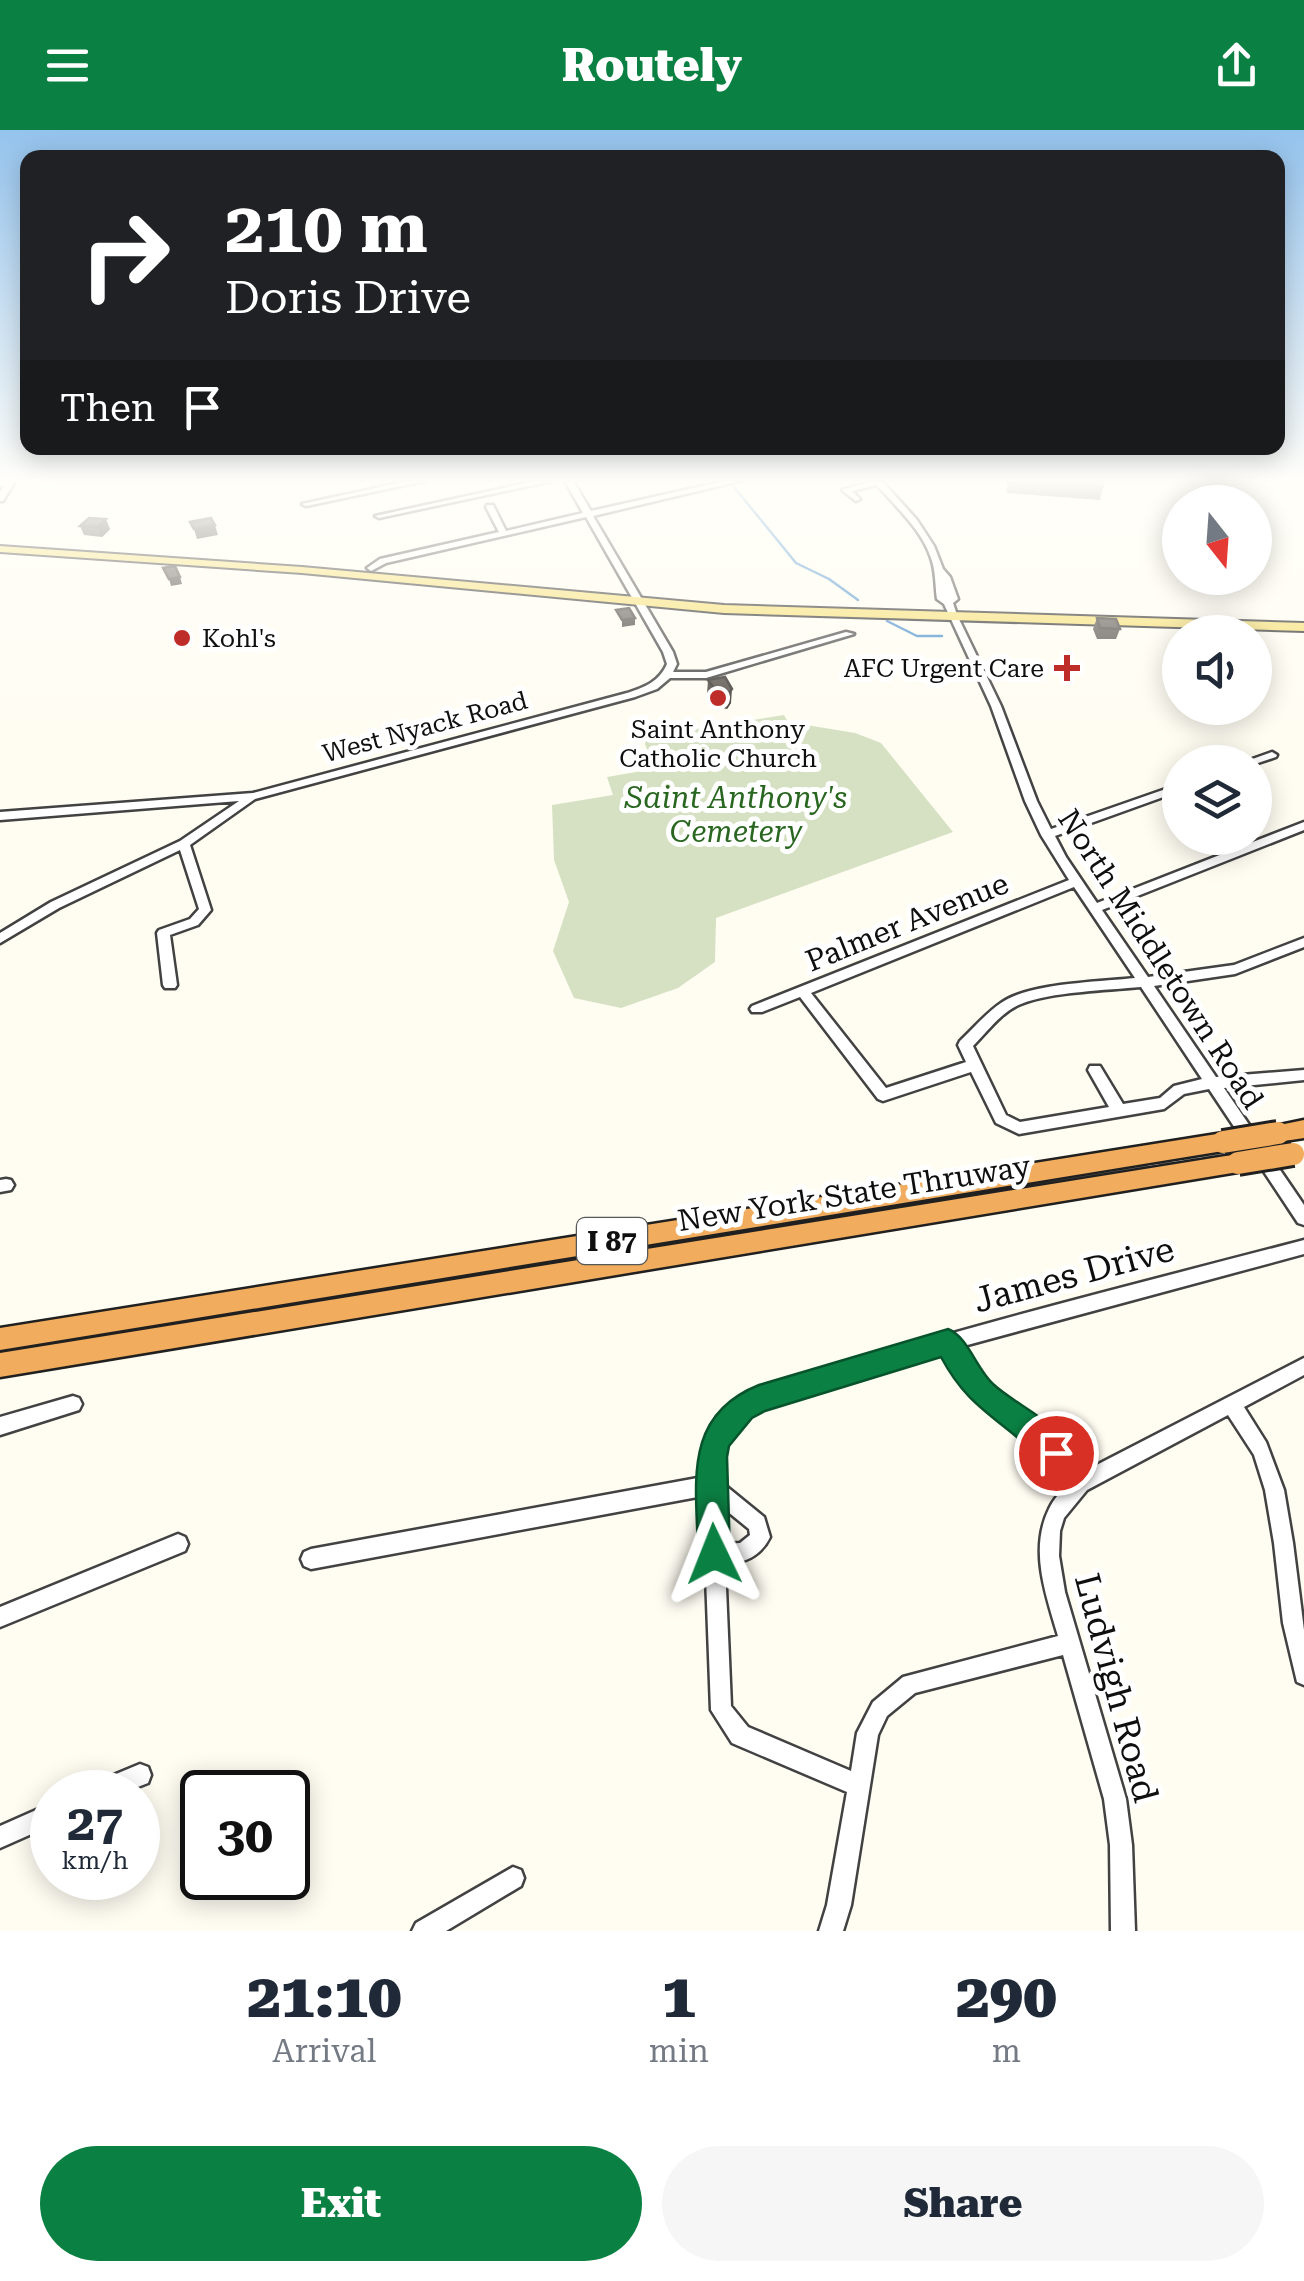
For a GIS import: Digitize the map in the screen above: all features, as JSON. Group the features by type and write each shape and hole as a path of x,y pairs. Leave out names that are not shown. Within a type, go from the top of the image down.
{"highway":[{"name":"New York State Thruway","path":"0,1338 1304,1129"},
{"name":"New York State Thruway","path":"0,1366 1298,1153"}],"main road":[{"path":"232,565 637,598 1304,623"},
{"path":"330,565 637,598"}],"street":[{"path":"371,568 376,565"},
{"path":"618,565 670,656 667,675"},
{"name":"North Middletown Road","path":"936,565 942,599 950,608 996,706 1047,835 1210,1083 1301,1210"},
{"name":"West Nyack Road","path":"0,816 253,796 639,693 667,675 706,675 849,634"},
{"path":"1047,835 1162,793"},
{"path":"0,939 55,905 184,844 253,796"},
{"path":"1094,909 1304,826"},
{"path":"170,985 163,934 194,922 205,910 184,844"},
{"name":"Palmer Avenue","path":"757,1009 1076,882"},
{"path":"1304,942 1228,971 1141,980 1012,1001 967,1040 966,1050 1001,1119 1012,1127 1164,1103 1179,1090 1230,1079 1258,1082 1304,1075"},
{"path":"802,991 883,1095 974,1065"},
{"path":"1095,1070 1119,1111"},
{"name":"James Drive","path":"858,1786 740,1735 728,1722 718,1695 711,1485 716,1439 742,1408 759,1399 948,1342 1304,1248"},
{"path":"948,1342 966,1376 984,1395 1032,1430 1080,1483"},
{"name":"Ludvigh Road","path":"1123,1931 1121,1845 1115,1799 1070,1643 1049,1556 1050,1531 1057,1512 1080,1483 1304,1366"},
{"path":"0,1426 73,1404"},
{"path":"1231,1404 1254,1435 1267,1465 1276,1504 1290,1617 1304,1675"},
{"path":"311,1558 711,1485 757,1524 760,1537 754,1547 740,1554 714,1554"},
{"path":"0,1618 178,1544"},
{"path":"831,1931 839,1905 868,1734 880,1709 892,1695 930,1678 1070,1643"},
{"path":"0,1837 30,1824"},
{"path":"424,1931 513,1878"}],"green space":[{"name":"Saint Anthony's Cemetery","path":"784,715 788,722 855,733 881,743 953,832 716,918 715,962 678,988 621,1008 574,998 553,951 569,902 554,860 552,805 613,795 607,777 654,769 645,744 647,737"}],"building":[{"path":"175,566 180,577 169,579 163,568"},
{"path":"629,608 635,618 622,620 616,610"},
{"path":"1097,618 1116,619 1120,629 1100,628"},
{"path":"725,677 732,689 728,694 718,693 708,680"}],"waterway":[{"path":"800,565 858,600"},
{"path":"887,621 917,636 942,636"}],"place":[{"name":"Kohl's","path":"182,638"},
{"name":"AFC Urgent Care","path":"1067,668"},
{"name":"Saint Anthony Catholic Church","path":"718,698"}],"route":[{"path":"714,1554 712,1457 716,1439 742,1408 759,1399 948,1342 966,1376 984,1395 1056,1453"}]}
